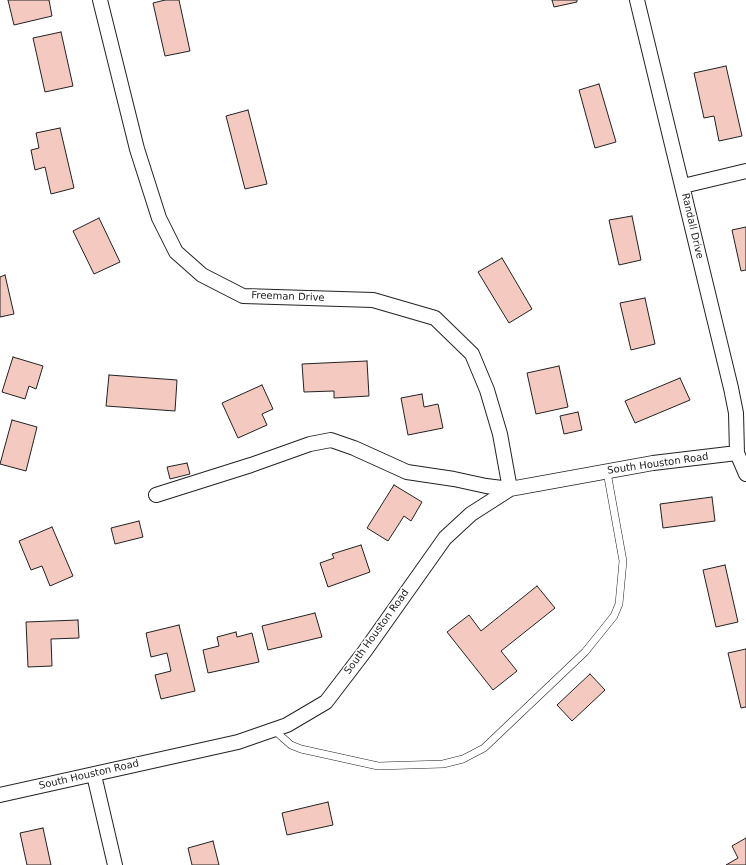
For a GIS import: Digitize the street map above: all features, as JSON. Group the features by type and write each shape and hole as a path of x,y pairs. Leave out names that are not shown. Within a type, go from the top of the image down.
{"street":[{"name":"Freeman Drive","path":"100,0 136,149 159,218 176,252 202,275 243,296 373,300 435,318 472,354 487,390 500,434 510,489"},
{"name":"Randall Drive","path":"637,0 731,388 736,413 737,453"},
{"path":"682,186 746,171"},
{"path":"746,421 737,453 746,474"},
{"path":"156,495 251,465 310,444 331,440 354,448 407,472 510,489"},
{"name":"South Houston Road","path":"0,795 94,775 174,755 238,742 287,725 326,702 365,651 444,538 471,514 510,489 653,463 737,453"},
{"path":"94,775 115,865"}],"lane":[{"path":"274,730 290,745 300,749 378,766 443,764 463,759 484,748 585,652 614,616 620,604 623,561 607,472"}],"building":[{"path":"8,0 49,0 52,16 14,25"},
{"path":"165,0 179,0 190,51 165,56 153,3"},
{"path":"552,0 577,0 577,2 554,7"},
{"path":"61,32 73,86 45,92 33,38"},
{"path":"726,66 742,136 719,141 714,116 704,118 694,73"},
{"path":"599,84 616,142 595,148 579,90"},
{"path":"248,110 267,184 245,189 226,116"},
{"path":"60,128 74,188 51,194 45,167 35,170 31,150 39,148 36,133"},
{"path":"632,216 641,260 619,265 609,220"},
{"path":"99,218 120,262 94,274 73,231"},
{"path":"746,227 746,270 741,271 732,230"},
{"path":"502,258 532,309 509,323 478,272"},
{"path":"5,275 14,314 0,317 0,277"},
{"path":"645,298 655,344 631,350 620,303"},
{"path":"13,357 43,366 36,389 29,386 25,399 2,392"},
{"path":"367,361 369,396 334,398 334,391 304,392 302,364"},
{"path":"559,366 568,407 536,414 527,373"},
{"path":"109,375 177,380 175,411 106,406"},
{"path":"680,378 690,400 635,423 625,401"},
{"path":"262,385 273,409 262,414 267,425 238,438 222,403"},
{"path":"422,394 424,407 438,404 443,428 408,435 401,398"},
{"path":"578,412 582,430 564,434 560,416"},
{"path":"12,420 37,427 26,471 0,464"},
{"path":"187,463 190,474 170,479 167,467"},
{"path":"394,485 422,502 411,521 404,516 388,541 367,528"},
{"path":"712,497 715,521 663,528 660,504"},
{"path":"139,521 143,537 115,544 111,528"},
{"path":"52,527 73,576 50,586 42,566 31,570 19,541"},
{"path":"361,545 370,572 328,587 320,563 334,558 332,554"},
{"path":"725,565 738,622 716,627 703,570"},
{"path":"537,586 555,608 501,651 517,671 493,690 447,632 469,615 481,631"},
{"path":"315,613 322,637 268,650 262,626"},
{"path":"78,620 79,638 51,639 52,666 28,667 26,622"},
{"path":"179,625 195,691 161,699 155,675 171,671 167,653 151,657 146,633"},
{"path":"236,632 237,637 252,633 259,662 208,673 203,650 219,646 217,637"},
{"path":"746,649 746,707 741,708 728,653"},
{"path":"590,674 605,690 572,721 557,705"},
{"path":"328,802 333,825 287,835 282,813"},
{"path":"43,828 51,865 27,865 20,833"},
{"path":"746,838 746,865 726,865 738,858 732,846"},
{"path":"213,841 219,865 192,865 188,848"}]}
